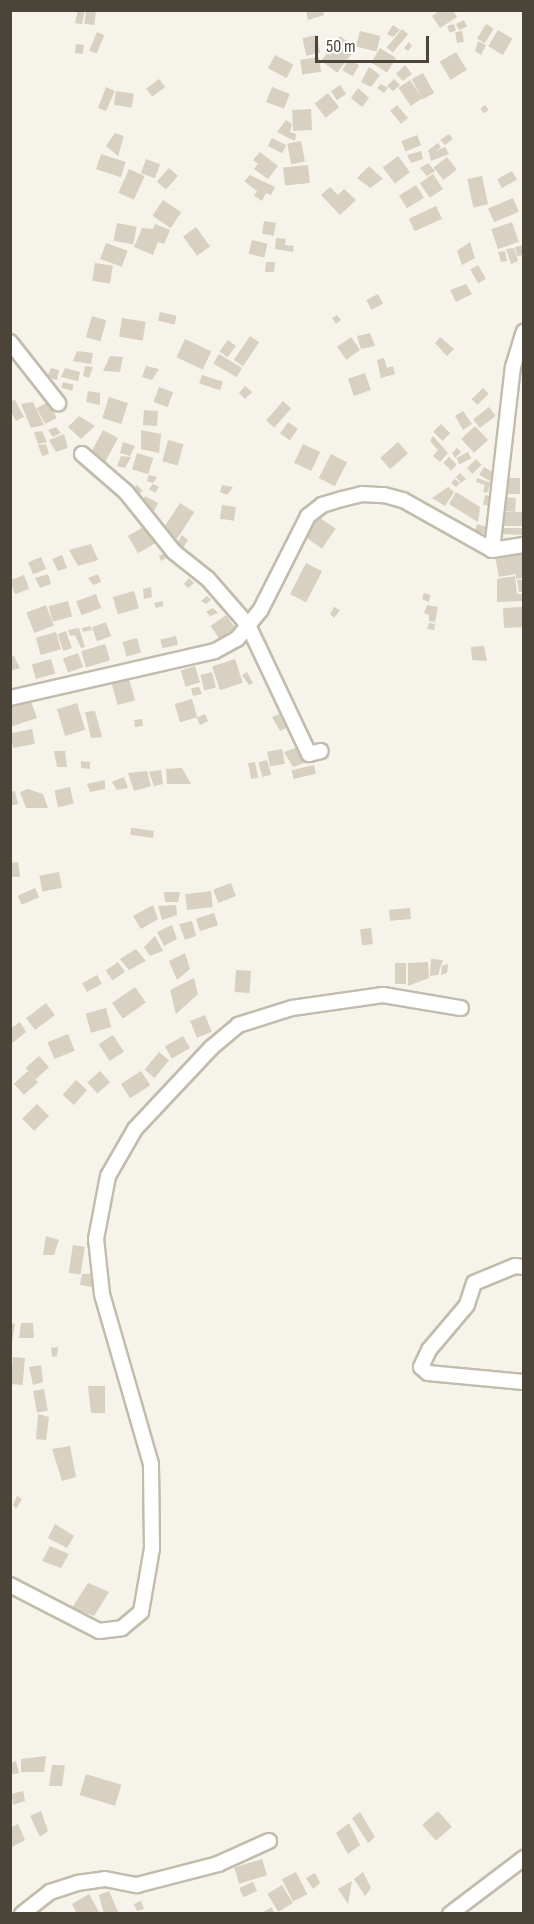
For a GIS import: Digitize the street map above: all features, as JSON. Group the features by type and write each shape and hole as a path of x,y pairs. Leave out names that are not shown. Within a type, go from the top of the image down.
{"street":[{"path":"492,550 513,367 524,332"},
{"path":"10,342 58,403"},
{"path":"82,454 126,492 174,552 208,579 248,625 309,754 321,751"},
{"path":"10,698 215,651 237,639 260,610 308,516 322,505 342,499 362,494 402,500 492,550 524,545"},
{"path":"10,1585 99,1631 122,1628 141,1612 152,1548 151,1464 102,1294 96,1239 108,1176 135,1129 211,1048 238,1025 292,1008 383,994 461,1008"},
{"path":"524,1267 515,1266 474,1283 467,1305 429,1350 421,1367 428,1373 524,1382"},
{"path":"22,1914 50,1893 77,1883 105,1879 137,1885 218,1864 269,1841"},
{"path":"450,1914 524,1858"}],"building":[{"path":"78,10 85,10 82,24 75,23"},
{"path":"86,10 96,11 94,25 85,24"},
{"path":"306,10 323,10 324,15 308,20"},
{"path":"440,10 453,10 457,17 440,28 432,16"},
{"path":"464,20 467,26 459,30 456,24"},
{"path":"454,24 456,31 449,33 447,26"},
{"path":"486,24 494,29 485,43 477,38"},
{"path":"393,25 400,30 393,37 387,34"},
{"path":"402,29 408,34 393,53 387,47"},
{"path":"498,30 513,39 503,55 488,46"},
{"path":"360,31 380,36 377,52 356,47"},
{"path":"462,31 464,42 457,43 455,32"},
{"path":"97,32 104,35 97,54 89,50"},
{"path":"316,35 320,53 306,56 302,38"},
{"path":"340,36 356,48 337,73 321,61"},
{"path":"478,41 486,45 481,55 475,51"},
{"path":"409,42 412,46 408,51 404,48"},
{"path":"76,44 84,45 83,54 75,53"},
{"path":"380,48 396,58 387,72 371,62"},
{"path":"456,52 467,70 451,80 440,62"},
{"path":"275,55 294,65 286,78 268,68"},
{"path":"319,57 321,72 302,74 300,60"},
{"path":"349,59 359,65 353,76 342,70"},
{"path":"405,65 412,74 403,81 396,74"},
{"path":"369,67 380,75 371,87 361,82"},
{"path":"423,73 434,93 423,99 412,79"},
{"path":"159,79 165,87 152,97 146,89"},
{"path":"394,79 400,85 393,91 387,86"},
{"path":"410,80 422,98 411,106 398,88"},
{"path":"381,84 388,88 384,93 377,88"},
{"path":"340,85 346,94 337,100 331,91"},
{"path":"106,87 115,91 106,111 98,108"},
{"path":"272,87 290,94 284,109 266,102"},
{"path":"358,88 369,98 362,107 351,98"},
{"path":"116,91 134,94 132,108 114,105"},
{"path":"328,93 339,107 326,118 315,103"},
{"path":"397,105 408,118 401,124 390,111"},
{"path":"485,105 489,110 484,113 480,109"},
{"path":"311,109 312,130 293,131 292,110"},
{"path":"286,120 292,124 290,132 296,134 295,141 277,132"},
{"path":"115,133 124,136 118,156 106,146"},
{"path":"449,134 453,139 445,145 440,140"},
{"path":"417,135 421,145 405,152 401,141"},
{"path":"272,138 286,145 282,153 268,146"},
{"path":"301,141 305,162 291,164 287,144"},
{"path":"438,143 441,147 431,155 428,151"},
{"path":"445,147 449,154 431,161 429,154"},
{"path":"421,151 423,159 411,163 407,155"},
{"path":"260,152 278,166 268,179 254,169 258,164 253,160"},
{"path":"101,154 126,162 121,177 96,169"},
{"path":"398,156 410,172 395,183 383,167"},
{"path":"447,157 457,170 443,180 434,167"},
{"path":"146,159 160,164 155,178 141,173"},
{"path":"428,163 435,171 427,176 420,168"},
{"path":"308,165 310,183 285,186 283,168"},
{"path":"369,166 383,179 370,188 357,178"},
{"path":"169,168 178,176 166,189 157,181"},
{"path":"129,169 145,176 134,200 118,193"},
{"path":"512,171 517,180 502,188 497,179"},
{"path":"433,174 443,189 430,198 420,183"},
{"path":"250,175 275,187 271,195 266,193 262,201 254,196 257,191 244,181"},
{"path":"482,176 488,204 473,207 467,179"},
{"path":"416,185 424,198 407,208 399,196"},
{"path":"330,187 338,195 344,189 356,200 340,215 321,195"},
{"path":"513,198 519,212 494,222 488,209"},
{"path":"163,200 181,212 171,228 152,216"},
{"path":"436,206 442,219 415,231 409,219"},
{"path":"264,221 276,223 274,236 262,234"},
{"path":"512,222 519,242 498,249 491,229"},
{"path":"117,223 137,227 133,244 114,241"},
{"path":"155,224 170,230 164,244 158,242 153,255 134,247 142,228 153,229"},
{"path":"196,227 210,246 197,256 183,236"},
{"path":"276,238 286,239 285,245 294,246 293,252 275,249"},
{"path":"252,240 268,244 264,257 249,254"},
{"path":"470,242 475,258 462,265 457,251"},
{"path":"106,243 128,251 122,267 100,259"},
{"path":"524,245 524,255 517,256 515,247"},
{"path":"514,248 518,261 511,264 506,249"},
{"path":"505,251 507,261 501,262 498,252"},
{"path":"266,262 275,262 274,272 265,272"},
{"path":"95,263 113,266 110,284 92,281"},
{"path":"478,265 486,279 478,283 470,270"},
{"path":"466,284 472,294 456,302 450,290"},
{"path":"378,294 383,304 371,310 366,300"},
{"path":"160,312 177,316 175,325 158,321"},
{"path":"337,315 341,320 336,324 332,318"},
{"path":"92,316 106,320 100,341 86,337"},
{"path":"122,318 146,322 143,341 119,337"},
{"path":"370,333 375,346 361,349 357,336"},
{"path":"250,336 259,342 243,366 234,360"},
{"path":"351,337 360,350 346,360 337,347"},
{"path":"440,337 454,349 447,356 435,343"},
{"path":"185,339 211,351 203,369 177,357"},
{"path":"228,340 236,346 228,357 220,351"},
{"path":"77,351 93,353 91,364 73,361"},
{"path":"219,354 242,368 236,377 213,363"},
{"path":"110,356 123,357 120,372 103,371"},
{"path":"384,358 387,368 393,366 395,374 381,378 377,360"},
{"path":"85,366 93,367 89,378 83,376"},
{"path":"146,366 159,369 152,380 142,377"},
{"path":"51,368 59,370 57,380 47,377"},
{"path":"65,368 80,372 78,381 61,377"},
{"path":"365,373 371,390 354,396 348,379"},
{"path":"202,375 223,382 220,390 199,384"},
{"path":"63,382 74,385 72,391 61,388"},
{"path":"245,386 252,392 245,399 239,393"},
{"path":"159,387 173,392 168,407 154,402"},
{"path":"483,388 489,394 477,405 472,399"},
{"path":"88,391 100,393 100,405 86,402"},
{"path":"109,397 128,403 121,424 102,418"},
{"path":"15,400 24,417 16,421 10,410 10,401"},
{"path":"283,401 291,408 274,428 266,421"},
{"path":"33,402 44,425 31,428 21,404"},
{"path":"48,402 57,418 45,424 37,408"},
{"path":"489,407 496,416 480,428 473,419"},
{"path":"144,410 158,411 157,426 143,425"},
{"path":"463,411 472,424 463,430 455,416"},
{"path":"79,416 95,426 81,439 68,427"},
{"path":"288,422 298,429 290,440 280,433"},
{"path":"441,424 450,433 442,441 433,432"},
{"path":"475,426 488,440 474,453 461,439"},
{"path":"56,427 61,433 53,437 48,430"},
{"path":"103,430 118,438 105,463 90,455"},
{"path":"141,430 161,434 159,453 141,449"},
{"path":"42,431 47,442 38,444 34,432"},
{"path":"64,434 68,448 56,452 49,440"},
{"path":"433,436 448,453 440,462 433,456 438,450 430,441"},
{"path":"168,440 183,444 178,465 162,461"},
{"path":"123,442 135,446 130,456 120,453"},
{"path":"398,442 408,453 390,469 380,458"},
{"path":"46,444 49,454 42,456 38,445"},
{"path":"303,444 320,452 311,471 294,463"},
{"path":"457,448 461,452 455,458 452,453"},
{"path":"468,452 471,458 460,464 456,458"},
{"path":"137,453 153,458 148,474 132,469"},
{"path":"331,454 347,462 335,486 319,478"},
{"path":"121,456 131,457 125,468 117,466"},
{"path":"449,457 457,465 451,470 443,463"},
{"path":"476,459 482,465 472,474 467,468"},
{"path":"484,467 499,476 494,483 479,475"},
{"path":"460,473 466,479 461,483 456,477"},
{"path":"149,475 157,477 153,483 147,481"},
{"path":"477,478 491,483 487,493 483,492 485,485 476,482"},
{"path":"507,478 520,478 520,494 507,494"},
{"path":"455,479 460,483 456,487 451,483"},
{"path":"153,484 159,487 155,493 149,489"},
{"path":"137,485 143,491 137,496 131,491"},
{"path":"222,485 233,487 227,495 220,492"},
{"path":"448,487 454,492 445,506 432,498"},
{"path":"456,492 480,507 478,522 449,504"},
{"path":"485,495 495,497 493,507 483,505"},
{"path":"145,496 158,503 152,515 139,507"},
{"path":"503,497 516,498 515,512 502,511"},
{"path":"180,503 194,512 177,539 163,530"},
{"path":"222,505 236,507 234,521 220,519"},
{"path":"502,512 524,512 524,526 502,526"},
{"path":"316,515 336,529 322,548 302,535"},
{"path":"477,524 487,527 485,534 475,531"},
{"path":"147,525 157,542 138,553 128,536"},
{"path":"502,528 524,528 523,535 502,534"},
{"path":"182,535 188,540 181,551 175,547"},
{"path":"91,544 98,560 78,566 69,550"},
{"path":"524,551 524,578 516,579 516,574 499,577 495,556"},
{"path":"166,552 169,556 161,561 159,556"},
{"path":"62,555 67,568 58,571 52,559"},
{"path":"41,557 46,569 33,574 28,562"},
{"path":"306,563 322,571 306,602 290,594"},
{"path":"48,574 51,584 40,588 35,578"},
{"path":"98,574 101,582 93,585 88,578"},
{"path":"24,575 29,589 15,594 10,580"},
{"path":"515,576 517,594 524,594 524,601 497,602 497,579"},
{"path":"189,578 194,583 188,588 184,584"},
{"path":"517,580 524,580 524,592 519,592"},
{"path":"151,587 152,597 144,599 143,589"},
{"path":"134,591 139,608 118,614 113,597"},
{"path":"424,593 430,595 429,602 422,599"},
{"path":"96,594 101,608 81,615 76,601"},
{"path":"207,596 211,600 206,604 201,601"},
{"path":"68,601 72,616 53,622 49,606"},
{"path":"163,601 163,606 156,608 154,603"},
{"path":"46,605 54,626 34,633 26,613"},
{"path":"427,605 438,607 435,622 429,621 429,615 424,613"},
{"path":"334,607 340,610 334,618 330,614"},
{"path":"523,607 524,627 504,628 503,608"},
{"path":"213,608 218,613 210,616 206,612"},
{"path":"226,615 235,628 220,639 210,626"},
{"path":"106,622 111,636 97,641 92,627"},
{"path":"429,623 435,624 434,630 427,629"},
{"path":"90,626 92,630 83,632 82,628"},
{"path":"79,628 85,647 81,648 75,635 70,636 68,630"},
{"path":"66,631 72,648 63,651 57,634"},
{"path":"56,632 61,649 41,655 36,638"},
{"path":"176,636 178,645 162,648 160,640"},
{"path":"137,638 141,652 127,657 123,642"},
{"path":"105,644 110,660 86,668 81,651"},
{"path":"484,646 487,661 472,660 471,647"},
{"path":"78,653 83,667 68,673 63,658"},
{"path":"14,656 20,668 10,671 10,657"},
{"path":"51,659 55,673 36,679 32,665"},
{"path":"235,659 243,683 220,690 212,666"},
{"path":"195,666 200,682 186,687 181,670"},
{"path":"212,672 216,688 204,690 200,675"},
{"path":"247,672 253,683 249,685 242,675"},
{"path":"129,679 135,700 118,705 112,684"},
{"path":"199,687 202,694 193,696 191,688"},
{"path":"30,699 37,718 10,727 10,705"},
{"path":"192,699 197,717 180,722 175,704"},
{"path":"77,703 85,730 65,736 57,709"},
{"path":"95,711 102,737 91,738 85,712"},
{"path":"205,714 208,721 200,725 197,718"},
{"path":"279,714 286,728 280,731 272,717"},
{"path":"142,719 143,726 135,727 134,720"},
{"path":"32,729 35,744 13,748 10,733"},
{"path":"304,745 307,762 293,767 284,752"},
{"path":"282,749 285,764 270,767 267,752"},
{"path":"54,751 65,751 67,767 57,767"},
{"path":"267,760 271,774 262,777 258,762"},
{"path":"81,761 90,762 90,769 81,768"},
{"path":"255,762 258,778 251,779 248,763"},
{"path":"314,765 316,774 294,779 292,770"},
{"path":"182,768 191,784 167,784 166,769"},
{"path":"161,770 163,784 154,786 149,772"},
{"path":"147,771 151,786 134,791 128,773"},
{"path":"124,777 128,788 117,790 112,782"},
{"path":"105,780 105,789 90,792 87,784"},
{"path":"70,787 74,804 58,807 54,791"},
{"path":"28,789 43,794 48,808 26,808 20,792"},
{"path":"15,791 18,804 10,806 10,792"},
{"path":"131,828 154,831 153,838 130,835"},
{"path":"18,862 20,877 10,877 10,863"},
{"path":"59,872 62,888 42,892 39,876"},
{"path":"231,883 236,896 218,903 213,890"},
{"path":"35,888 39,897 22,905 18,896"},
{"path":"211,891 213,907 187,910 185,894"},
{"path":"164,892 180,892 178,902 165,902"},
{"path":"153,905 158,919 141,929 133,916"},
{"path":"176,905 177,915 162,920 158,906"},
{"path":"410,908 411,919 390,921 389,910"},
{"path":"214,913 218,925 200,931 196,919"},
{"path":"192,921 196,936 185,940 179,924"},
{"path":"172,925 177,939 164,946 157,932"},
{"path":"371,928 373,944 362,945 360,929"},
{"path":"155,936 163,951 150,956 144,947"},
{"path":"136,949 146,961 129,970 120,959"},
{"path":"185,953 190,969 177,980 169,961"},
{"path":"431,959 443,960 438,975 430,976"},
{"path":"118,962 125,972 113,980 106,971"},
{"path":"428,962 429,978 408,986 408,963"},
{"path":"395,963 406,963 406,984 395,984"},
{"path":"448,964 447,973 441,975 442,966"},
{"path":"236,970 251,971 249,993 234,992"},
{"path":"97,975 102,984 87,992 82,983"},
{"path":"194,978 198,994 176,1014 170,990"},
{"path":"135,987 146,1003 123,1019 112,1003"},
{"path":"46,1003 55,1015 35,1030 26,1018"},
{"path":"106,1008 111,1027 91,1033 86,1013"},
{"path":"205,1015 212,1032 197,1038 190,1021"},
{"path":"20,1022 26,1032 10,1045 10,1029"},
{"path":"68,1034 75,1051 54,1059 48,1042"},
{"path":"113,1035 124,1052 110,1061 99,1044"},
{"path":"183,1036 190,1048 172,1059 165,1046"},
{"path":"159,1052 169,1060 155,1078 145,1070"},
{"path":"39,1056 49,1067 36,1079 26,1068"},
{"path":"28,1071 38,1082 24,1095 14,1084"},
{"path":"100,1071 110,1082 97,1094 87,1082"},
{"path":"141,1071 150,1085 130,1098 121,1084"},
{"path":"76,1080 87,1090 74,1105 63,1095"},
{"path":"37,1104 49,1116 34,1131 22,1119"},
{"path":"46,1236 59,1240 54,1255 43,1255"},
{"path":"73,1245 85,1247 80,1275 69,1273"},
{"path":"82,1274 94,1274 92,1287 80,1285"},
{"path":"10,1323 15,1324 12,1342 10,1342"},
{"path":"21,1323 33,1323 34,1338 19,1338"},
{"path":"58,1347 57,1356 52,1357 51,1348"},
{"path":"13,1357 25,1358 23,1385 11,1384"},
{"path":"41,1365 43,1382 33,1385 29,1367"},
{"path":"88,1386 105,1386 105,1413 91,1413"},
{"path":"44,1389 48,1411 37,1413 33,1391"},
{"path":"38,1414 49,1417 46,1440 36,1439"},
{"path":"70,1446 76,1477 62,1481 52,1449"},
{"path":"17,1496 22,1499 16,1509 13,1505"},
{"path":"55,1524 74,1536 67,1548 48,1538"},
{"path":"50,1546 69,1554 61,1568 42,1561"},
{"path":"88,1583 109,1592 94,1616 72,1608"},
{"path":"46,1756 44,1772 21,1772 21,1759"},
{"path":"16,1761 19,1773 10,1775 10,1763"},
{"path":"52,1765 65,1765 62,1786 49,1786"},
{"path":"86,1774 121,1785 115,1806 80,1795"},
{"path":"23,1791 25,1801 13,1805 12,1794"},
{"path":"41,1811 48,1831 40,1837 30,1816"},
{"path":"438,1811 452,1827 436,1841 422,1825"},
{"path":"360,1812 375,1837 368,1843 352,1818"},
{"path":"349,1823 360,1845 348,1854 336,1833"},
{"path":"18,1824 25,1840 10,1848 10,1828"},
{"path":"262,1859 267,1875 239,1884 234,1867"},
{"path":"296,1872 307,1894 293,1902 282,1879"},
{"path":"363,1872 371,1888 365,1896 354,1879"},
{"path":"315,1873 320,1883 313,1889 306,1878"},
{"path":"352,1881 348,1904 338,1889"},
{"path":"253,1882 257,1891 243,1897 239,1888"},
{"path":"282,1885 293,1903 278,1912 267,1894"},
{"path":"109,1891 119,1914 104,1914 99,1895"},
{"path":"89,1894 99,1912 77,1914 72,1904"},
{"path":"141,1901 144,1909 137,1911 134,1904"},
{"path":"272,1907 274,1914 260,1914"}]}
